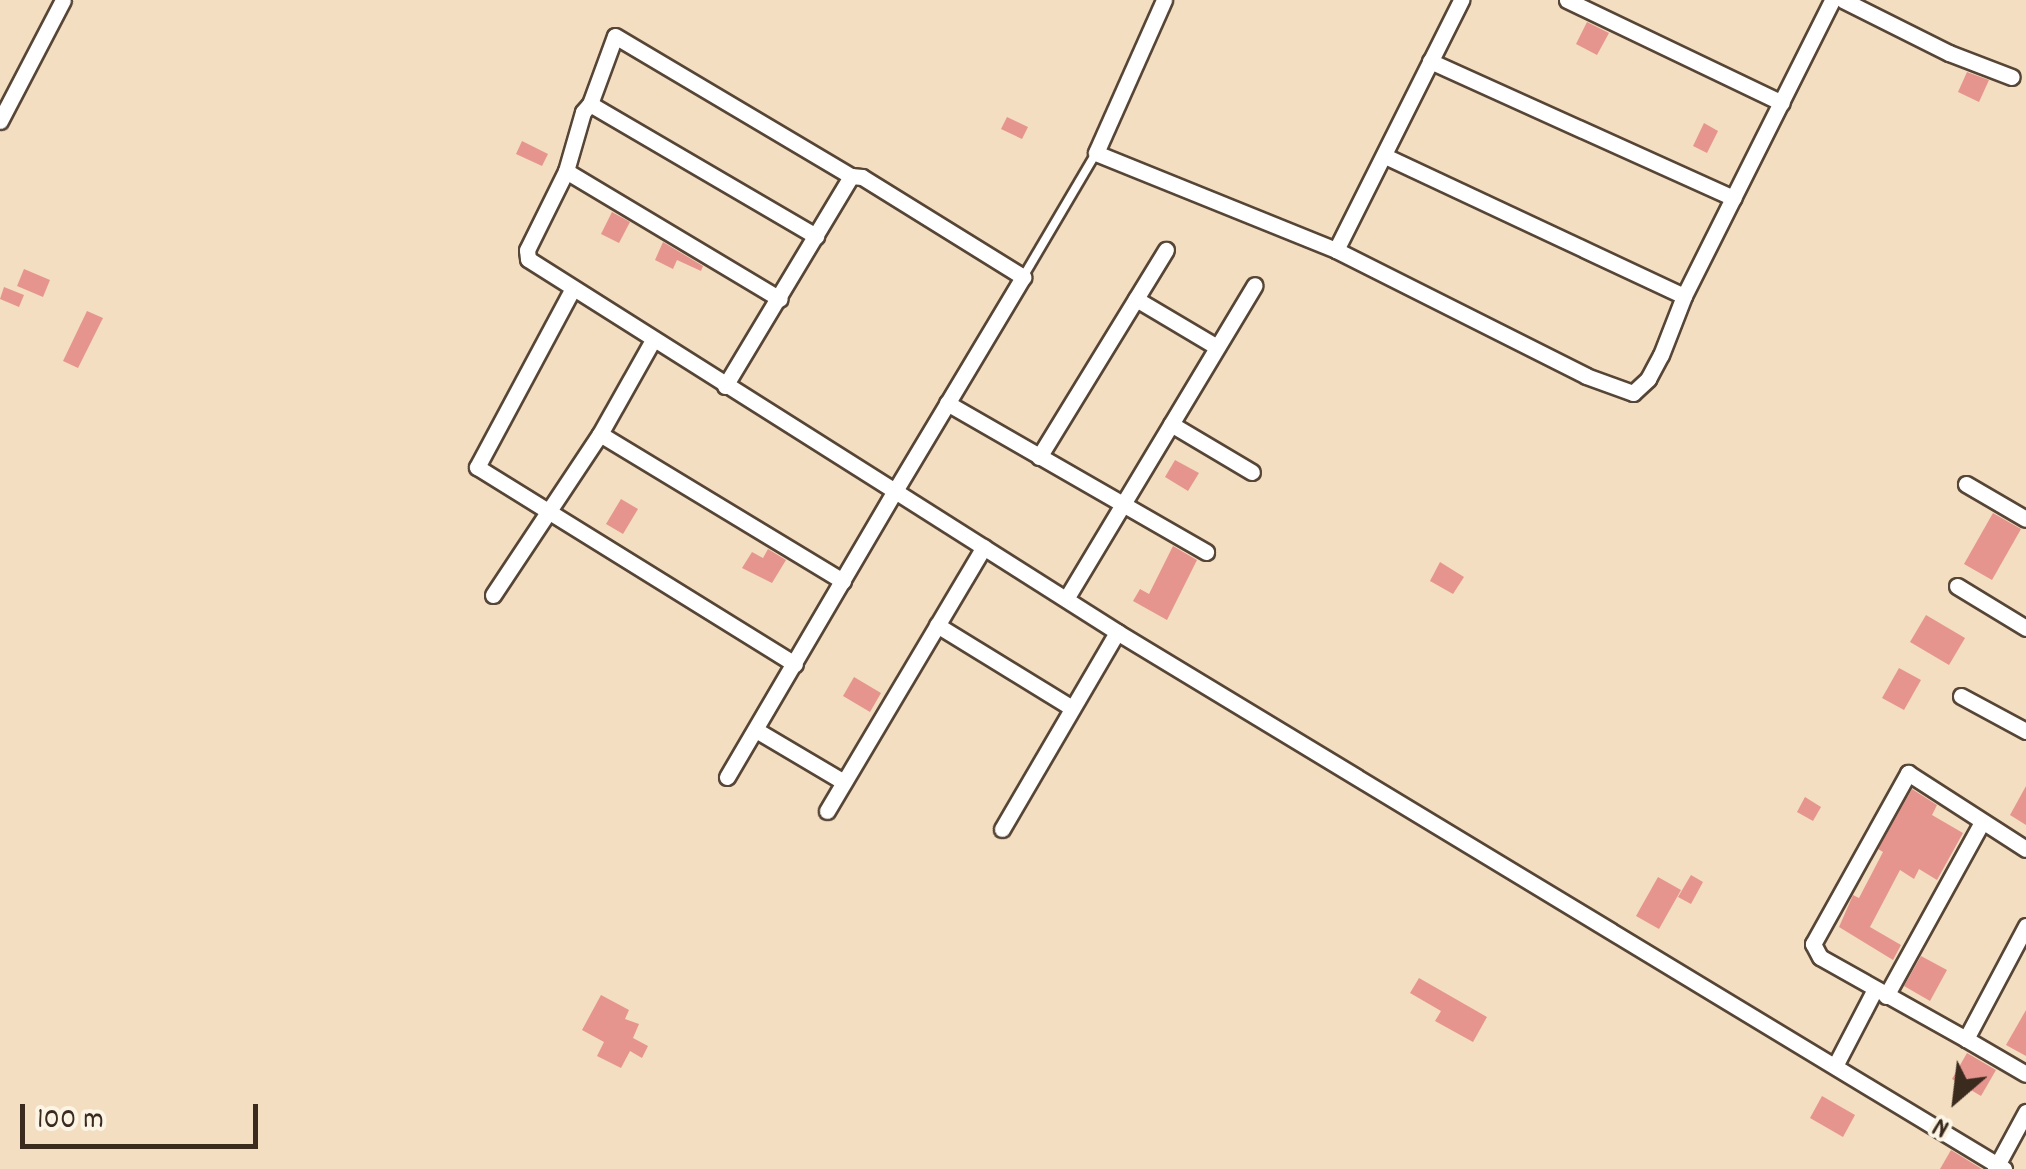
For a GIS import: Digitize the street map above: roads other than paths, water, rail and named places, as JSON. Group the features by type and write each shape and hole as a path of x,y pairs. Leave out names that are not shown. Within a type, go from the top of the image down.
{"street":[{"path":"0,121 63,0"},
{"path":"1164,0 1096,153 1336,250 1586,376 1632,393 1648,379 1684,296 1725,222 1733,198 1832,0"},
{"path":"1336,250 1461,0"},
{"path":"1567,0 1782,103"},
{"path":"1843,0 1949,53 2012,77"},
{"path":"727,776 756,730 794,664 896,491 947,404 1022,277 862,177 851,176 615,36 590,104 582,112 566,171 527,250 528,259 572,290 725,386 896,491 984,546 1117,632 1999,1168 2026,1112"},
{"path":"1430,60 1733,198"},
{"path":"590,104 816,236"},
{"path":"1385,156 1684,296"},
{"path":"566,171 780,298"},
{"path":"725,386 851,176"},
{"path":"1039,457 1166,250"},
{"path":"1066,599 1255,284"},
{"path":"572,290 476,466 794,664"},
{"path":"1136,299 1218,347"},
{"path":"492,595 600,434 653,340"},
{"path":"947,404 1206,552"},
{"path":"1171,424 1252,472"},
{"path":"600,434 843,581"},
{"path":"1966,484 2026,519"},
{"path":"827,811 984,546"},
{"path":"1957,586 2026,628"},
{"path":"937,625 1072,708"},
{"path":"1002,829 1117,632"},
{"path":"1960,696 2026,731"},
{"path":"756,730 844,782"},
{"path":"2026,849 1981,824 1908,773 1813,944 1820,958 2026,1074"},
{"path":"1835,1066 1981,824"},
{"path":"1966,1038 2026,926"}],"lane":[{"path":"1022,277 1096,153"}]}
